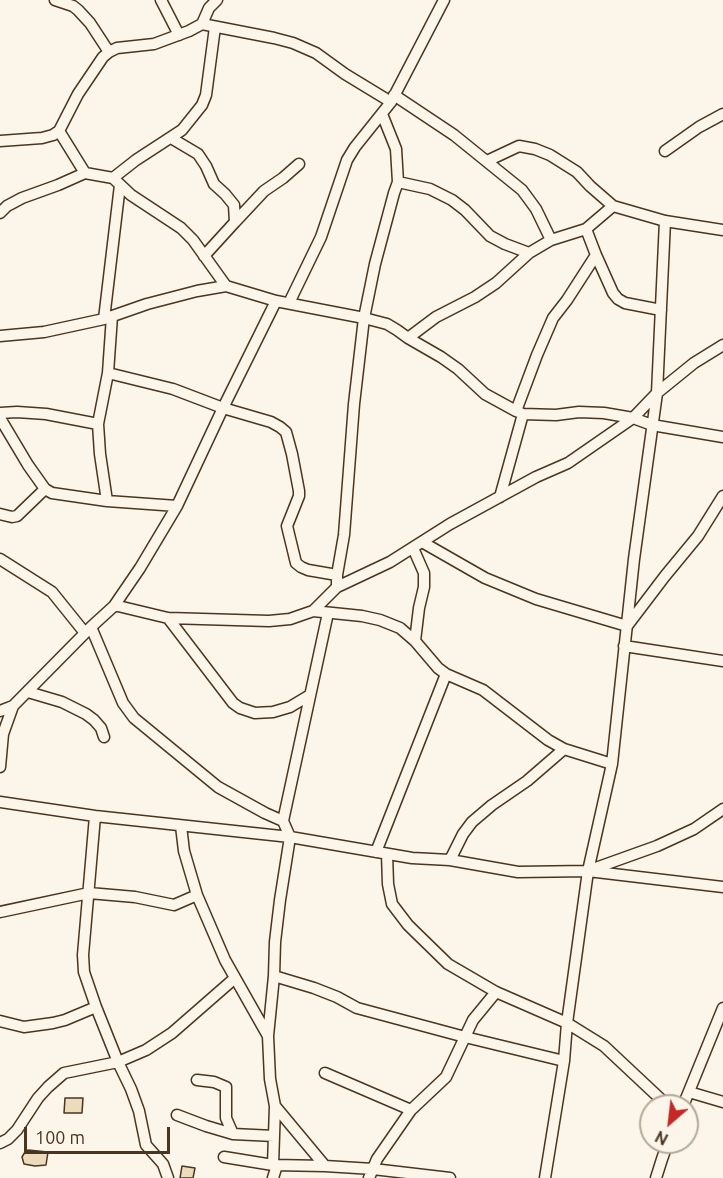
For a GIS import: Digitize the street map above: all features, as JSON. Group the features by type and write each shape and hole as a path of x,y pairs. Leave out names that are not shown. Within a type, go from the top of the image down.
{"street":[{"path":"55,0 78,10 90,23 109,52"},
{"path":"161,0 179,35"},
{"path":"202,24 209,8 218,0"},
{"path":"289,303 321,237 347,160 354,147 393,99 444,0"},
{"path":"0,141 42,138 59,131 67,113 93,71 109,52 117,48 154,44 202,24 274,38 316,53 345,74 454,135 522,190 536,209 551,240"},
{"path":"107,501 98,424 108,373 108,317 116,182 136,160 182,130 202,105 206,95 215,27"},
{"path":"337,587 364,318 375,264 398,182 396,149 381,114"},
{"path":"665,151 699,127 723,114"},
{"path":"59,131 85,173"},
{"path":"171,138 198,154 203,160 214,184 234,205 235,222"},
{"path":"488,161 519,146 536,149 577,171 613,206 664,221 723,230"},
{"path":"204,256 264,191 299,164"},
{"path":"0,213 7,206 22,198 85,173 116,182 131,195 181,228 193,240 226,286"},
{"path":"398,182 430,189 452,200 490,236 529,254"},
{"path":"408,338 435,317 475,297 496,283 529,254 551,240 586,229 613,206"},
{"path":"545,1178 564,1061 588,871 612,764 634,559 657,393 664,221"},
{"path":"586,229 613,293 618,299 625,303 661,310"},
{"path":"500,497 520,412 537,355 553,318 596,255"},
{"path":"0,336 44,332 108,317 187,293 226,286 276,301 387,324 458,369 485,394 520,412 556,415 579,412 604,413 633,418 652,425 723,437"},
{"path":"0,767 4,708 28,692 114,606 140,568 177,506 276,301"},
{"path":"114,606 168,618 269,621 290,619 313,611 337,587 390,562 450,524 536,477 568,463 633,418 657,393 694,363 723,345"},
{"path":"108,373 173,389 223,408 271,422 286,432 299,496 286,526 296,563 308,570 337,575"},
{"path":"0,413 46,414 98,424"},
{"path":"0,418 28,465 45,489 52,493 107,501 177,506"},
{"path":"0,514 17,516 45,489"},
{"path":"627,626 698,536 723,496"},
{"path":"417,545 485,578 536,599 627,626"},
{"path":"415,641 424,587 424,573 417,545"},
{"path":"0,559 52,592 88,630 123,703 134,718 218,787 283,821"},
{"path":"313,611 380,620 400,628 446,675 483,690 548,740 564,749 612,764"},
{"path":"273,1178 275,1106 270,1079 268,1036 275,942 290,837 283,821 328,613"},
{"path":"168,618 233,703 240,708 255,713 273,712 290,707 310,694"},
{"path":"624,646 723,661"},
{"path":"375,852 446,675"},
{"path":"28,692 62,702 86,714 101,728 104,737"},
{"path":"450,860 472,822 527,781 564,749"},
{"path":"0,802 95,816 290,837 412,858 450,860 518,872 588,871 723,887"},
{"path":"588,871 657,846 694,829 723,810"},
{"path":"95,816 84,972 139,1111 146,1145 163,1164 168,1178"},
{"path":"181,826 184,851 196,895 225,960 268,1036"},
{"path":"387,854 388,884 392,904 408,925 448,964 496,992 567,1023 604,1046 655,1094"},
{"path":"0,912 89,893 135,897 174,905 196,895"},
{"path":"274,976 314,988 357,1008 564,1061"},
{"path":"0,1143 17,1130 38,1098 64,1073 118,1062 146,1050 172,1033 236,978"},
{"path":"371,1173 387,1143 411,1110 446,1077 473,1020 496,992"},
{"path":"0,1021 24,1026 53,1023 96,1007"},
{"path":"723,1008 689,1092 723,1102"},
{"path":"325,1073 411,1110"},
{"path":"197,1080 214,1082 226,1087 226,1118 233,1134"},
{"path":"275,1106 325,1166"},
{"path":"177,1115 233,1134 274,1136"},
{"path":"656,1178 664,1154"},
{"path":"224,1157 275,1165 325,1166 371,1173 450,1178"}],"building":[{"path":"65,1098 83,1098 82,1113 64,1113"},
{"path":"28,1150 48,1152 46,1165 24,1164 22,1157"},
{"path":"182,1166 195,1168 193,1178 180,1178"}]}
